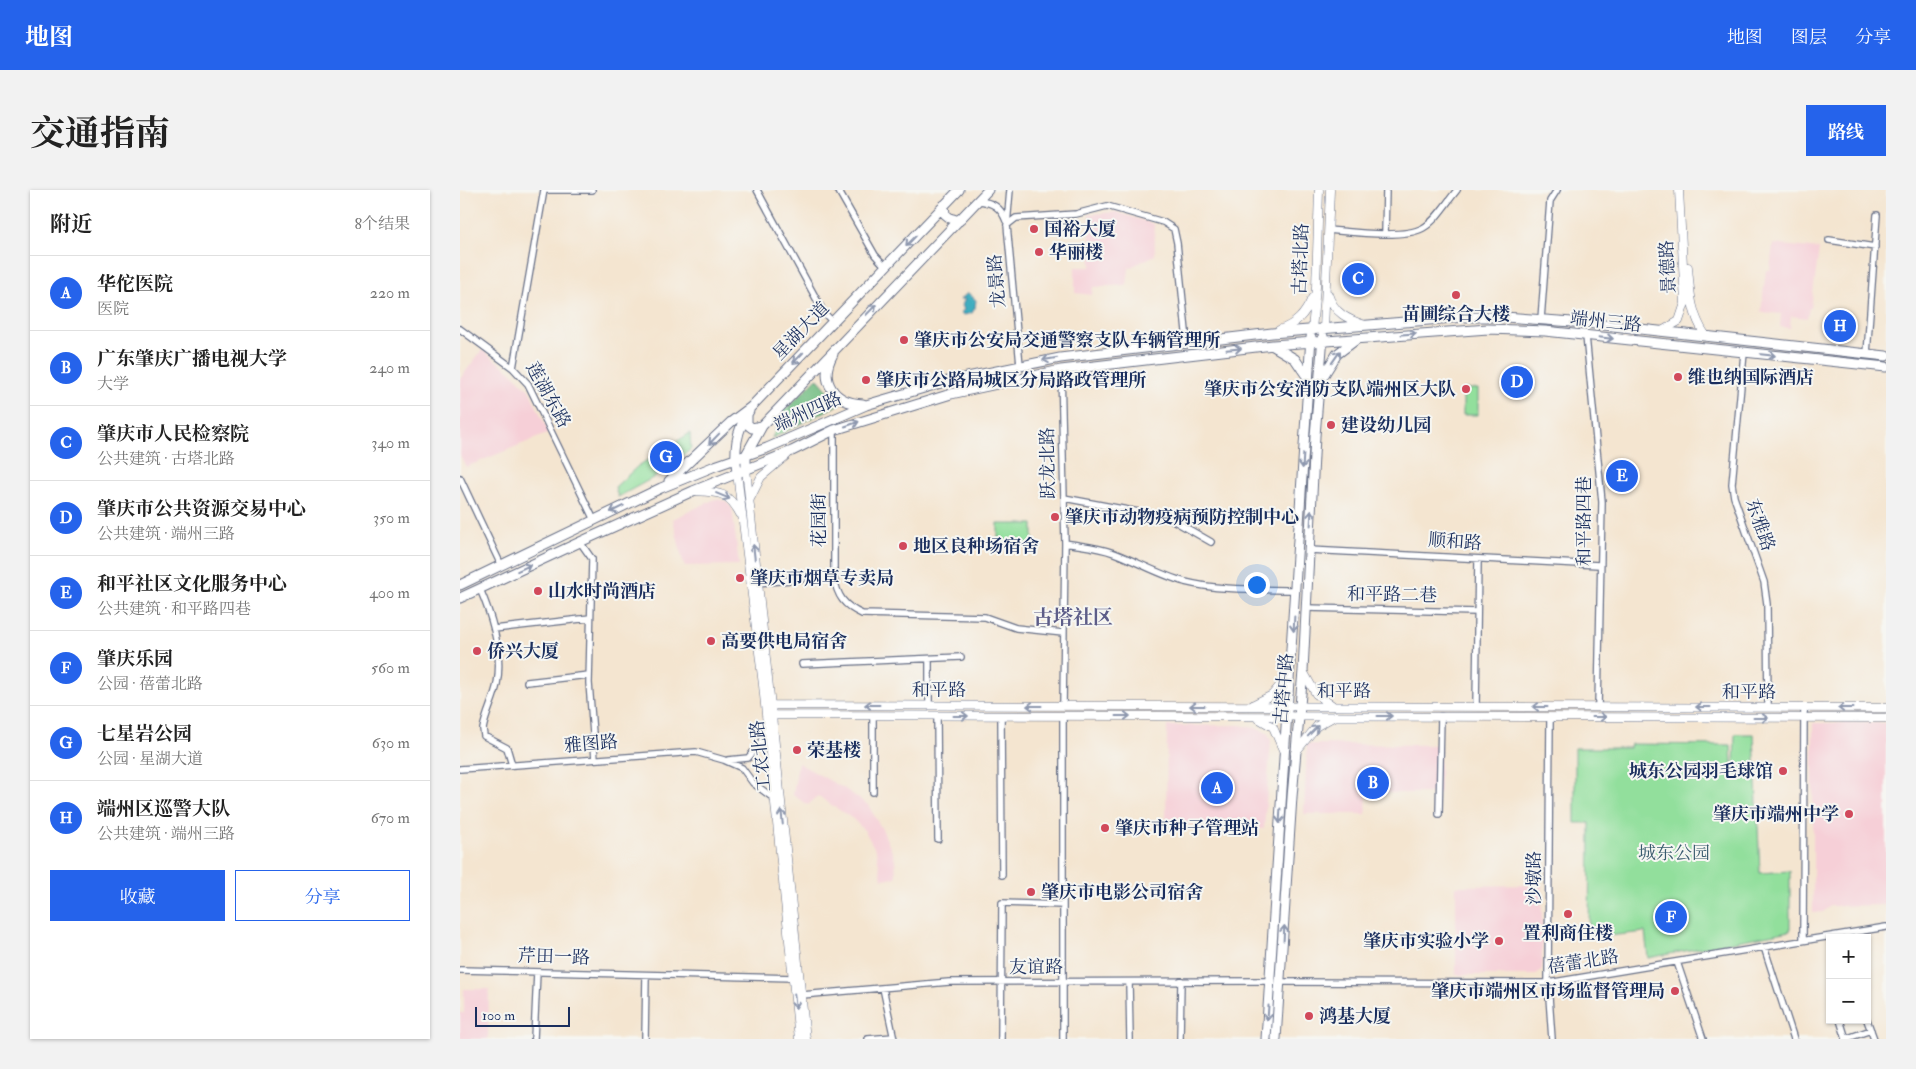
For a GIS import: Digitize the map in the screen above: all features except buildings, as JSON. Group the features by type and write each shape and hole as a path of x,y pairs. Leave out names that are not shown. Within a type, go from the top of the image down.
{"main road":[{"name":"星湖大道","path":"661,488 691,463 731,422 749,411 959,190"},
{"name":"星湖大道","path":"742,471 746,455 762,426 837,345 988,190"},
{"name":"古塔北路","path":"1312,330 1316,286 1319,190"},
{"name":"古塔北路","path":"1324,329 1330,190"},
{"name":"景德路","path":"1662,332 1680,321 1685,303 1679,190"},
{"name":"景德路","path":"1683,190 1691,303 1696,322 1706,336"},
{"path":"944,206 945,214 959,221"},
{"path":"1272,333 1290,326 1302,318 1316,286"},
{"path":"1327,290 1334,308 1345,317 1366,325"},
{"name":"端州三路","path":"1312,330 1465,317 1541,319 1886,356"},
{"name":"古塔中路","path":"1276,1039 1295,753 1303,672 1315,436 1324,329"},
{"name":"端州三路","path":"1311,342 1488,329 1586,336 1886,367"},
{"name":"端州四路","path":"460,585 661,488 866,405 948,381 1020,365 1187,341 1312,330"},
{"name":"古塔中路","path":"1266,1039 1283,750 1292,672 1312,330"},
{"path":"1319,384 1337,354 1360,338"},
{"name":"端州四路","path":"460,598 693,491 792,451 834,430 951,394 1061,370 1144,359 1311,342"},
{"path":"837,345 826,368 829,385 837,395 849,403 866,405"},
{"path":"1273,346 1295,359 1308,378"},
{"path":"1142,347 1144,359"},
{"path":"1838,362 1839,351"},
{"path":"749,411 747,424 752,428 762,426"},
{"path":"742,471 735,459 739,428 749,411"},
{"path":"806,430 811,441"},
{"path":"1305,436 1315,436"},
{"path":"748,503 760,477 792,451"},
{"name":"工农北路","path":"742,471 748,503 771,705 806,1039"},
{"name":"工农北路","path":"742,471 742,518 767,728 772,797 799,1039"},
{"path":"686,477 693,491 726,495 735,505 742,518"},
{"path":"1246,706 1267,699 1292,672"},
{"path":"1303,672 1316,694 1322,700 1336,706"},
{"name":"和平路","path":"771,705 1288,705 1299,710 1337,716 1886,718"},
{"name":"和平路","path":"772,716 1287,715 1299,710 1336,706 1886,708"},
{"path":"1246,715 1260,719 1273,727 1283,750"},
{"path":"1295,753 1317,726 1337,716"},
{"path":"1281,797 1292,797"}],"street":[{"path":"544,190 592,190"},
{"name":"莲湖东路","path":"544,190 513,368 528,384 594,520"},
{"path":"757,190 824,313 833,322"},
{"path":"838,190 876,255 886,267"},
{"name":"龙景路","path":"1010,190 1007,225 1020,365"},
{"path":"1385,232 1386,190"},
{"path":"1329,230 1407,232 1424,228 1457,190"},
{"path":"1541,319 1550,201 1557,190"},
{"path":"978,201 986,202 999,208 1007,225 1016,218 1076,214 1107,206 1163,222 1174,229 1187,341"},
{"path":"1867,354 1877,215"},
{"path":"1829,240 1875,248"},
{"path":"460,329 513,368"},
{"name":"和平路四巷","path":"1586,336 1602,502 1599,565 1598,707"},
{"name":"东雅路","path":"1744,353 1732,484 1734,497 1764,582 1768,707"},
{"name":"跃龙北路","path":"1061,370 1065,543 1063,706"},
{"name":"花园街","path":"834,430 834,577 838,595 846,606 862,614 985,616 1016,628 1063,633"},
{"path":"460,478 501,565"},
{"path":"1064,498 1171,519 1211,542"},
{"path":"580,542 592,559 589,675 595,759"},
{"path":"1065,543 1094,547 1114,553 1165,576 1185,582 1225,588 1296,590"},
{"name":"顺和路","path":"1309,550 1599,565"},
{"path":"1476,707 1478,559"},
{"path":"757,583 802,579"},
{"path":"480,589 494,629 497,684 483,729 484,736 488,740 507,748 512,765"},
{"name":"和平路二巷","path":"1306,608 1477,612"},
{"path":"494,629 590,618"},
{"path":"802,664 961,657"},
{"path":"929,658 929,705"},
{"path":"527,682 589,675"},
{"path":"1803,940 1804,708"},
{"path":"873,792 874,716"},
{"path":"937,716 938,839"},
{"path":"1001,716 1002,875"},
{"path":"1063,716 1063,1039"},
{"path":"1439,814 1441,716"},
{"name":"沙墩路","path":"1550,717 1548,983 1552,1039"},
{"path":"724,760 748,758 760,744 767,728"},
{"name":"雅图路","path":"460,769 683,752 696,752 724,760"},
{"path":"724,760 742,768 753,783 772,797"},
{"path":"1001,1039 1002,903 1063,905"},
{"name":"蓓蕾北路","path":"1849,934 1886,927"},
{"name":"蓓蕾北路","path":"1281,982 1548,983 1826,937"},
{"path":"1764,947 1794,1039"},
{"path":"1677,962 1703,1039"},
{"name":"芹田一路","path":"460,970 792,978"},
{"path":"534,1039 537,972"},
{"path":"645,1039 646,975"},
{"path":"1180,1039 1181,981"},
{"name":"友谊路","path":"802,995 949,982 1270,981"},
{"path":"1129,982 1130,1039"},
{"path":"868,1039 893,1038 883,988"},
{"path":"1841,1024 1846,1039 1870,1030"},
{"path":"1868,1024 1874,1039"}],"shaded area":[{"path":"1116,212 1154,224 1155,255 1129,268 1127,285 1093,287 1092,295 1075,293 1075,267 1091,267 1089,214"},
{"path":"1773,244 1819,249 1811,308 1809,308 1807,318 1791,316 1790,328 1780,327 1781,314 1761,312 1766,270 1770,270"},
{"path":"482,350 511,372 529,390 549,433 466,467 460,455 460,379"},
{"path":"715,499 725,501 732,508 739,565 684,566 673,519"},
{"name":"肇庆市端州中学","path":"1813,723 1886,723 1886,905 1830,906 1823,912 1813,913"},
{"path":"1240,725 1260,729 1268,734 1271,741 1264,829 1166,823 1167,726"},
{"path":"1307,744 1440,745 1440,793 1367,793 1366,814 1304,814"},
{"path":"798,763 845,789 868,805 883,831 895,859 896,877 882,879 876,851 865,831 853,819 818,796 808,805 793,795"},
{"name":"肇庆市实验小学","path":"1542,885 1542,969 1535,975 1456,975 1456,886"},
{"path":"464,989 489,989 488,1039 460,1039 460,1013 464,1013"}],"green space":[{"path":"817,378 840,404 802,423 788,407"},
{"path":"1463,389 1478,389 1478,415 1463,415"},
{"path":"788,407 795,414 777,422 774,420"},
{"path":"797,417 802,423 772,438 777,427"},
{"path":"690,433 691,449 660,474 618,497 615,487 638,466"},
{"path":"998,524 1033,524 1033,545 998,545"},
{"name":"城东公园","path":"1735,734 1754,734 1760,873 1790,871 1790,931 1648,958 1645,932 1589,938 1590,823 1575,823 1575,748 1630,748 1631,744 1731,745 1732,765 1734,765"}],"water":[{"path":"968,293 976,300 975,308 972,313 964,315 960,313 964,310 962,305 965,299 960,299"}],"place":[{"name":"国裕大厦","path":"1034,229"},
{"name":"华丽楼","path":"1039,252"},
{"name":"肇庆市人民检察院","path":"1358,279"},
{"name":"苗圃综合大楼","path":"1456,295"},
{"name":"端州区巡警大队","path":"1840,326"},
{"name":"肇庆市公安局交通警察支队车辆管理所","path":"904,340"},
{"name":"维也纳国际酒店","path":"1678,377"},
{"name":"肇庆市公路局城区分局路政管理所","path":"866,380"},
{"name":"肇庆市公共资源交易中心","path":"1517,382"},
{"name":"肇庆市公安消防支队端州区大队","path":"1466,389"},
{"name":"建设幼儿园","path":"1331,425"},
{"name":"七星岩公园","path":"666,457"},
{"name":"和平社区文化服务中心","path":"1622,476"},
{"name":"肇庆市动物疫病预防控制中心","path":"1055,517"},
{"name":"地区良种场宿舍","path":"903,546"},
{"name":"肇庆市烟草专卖局","path":"740,578"},
{"name":"山水时尚酒店","path":"538,591"},
{"name":"高要供电局宿舍","path":"711,641"},
{"name":"侨兴大厦","path":"477,651"},
{"name":"荣基楼","path":"797,750"},
{"name":"城东公园羽毛球馆","path":"1783,771"},
{"name":"广东肇庆广播电视大学","path":"1373,783"},
{"name":"华佗医院","path":"1217,788"},
{"name":"肇庆市端州中学","path":"1849,814"},
{"name":"肇庆市种子管理站","path":"1105,828"},
{"name":"肇庆市电影公司宿舍","path":"1031,892"},
{"name":"置利商住楼","path":"1568,914"},
{"name":"肇庆乐园","path":"1671,917"},
{"name":"肇庆市实验小学","path":"1499,941"},
{"name":"肇庆市端州区市场监督管理局","path":"1675,991"},
{"name":"鸿基大厦","path":"1309,1016"}],"district":[{"name":"古塔社区","path":"1073,617"}]}
